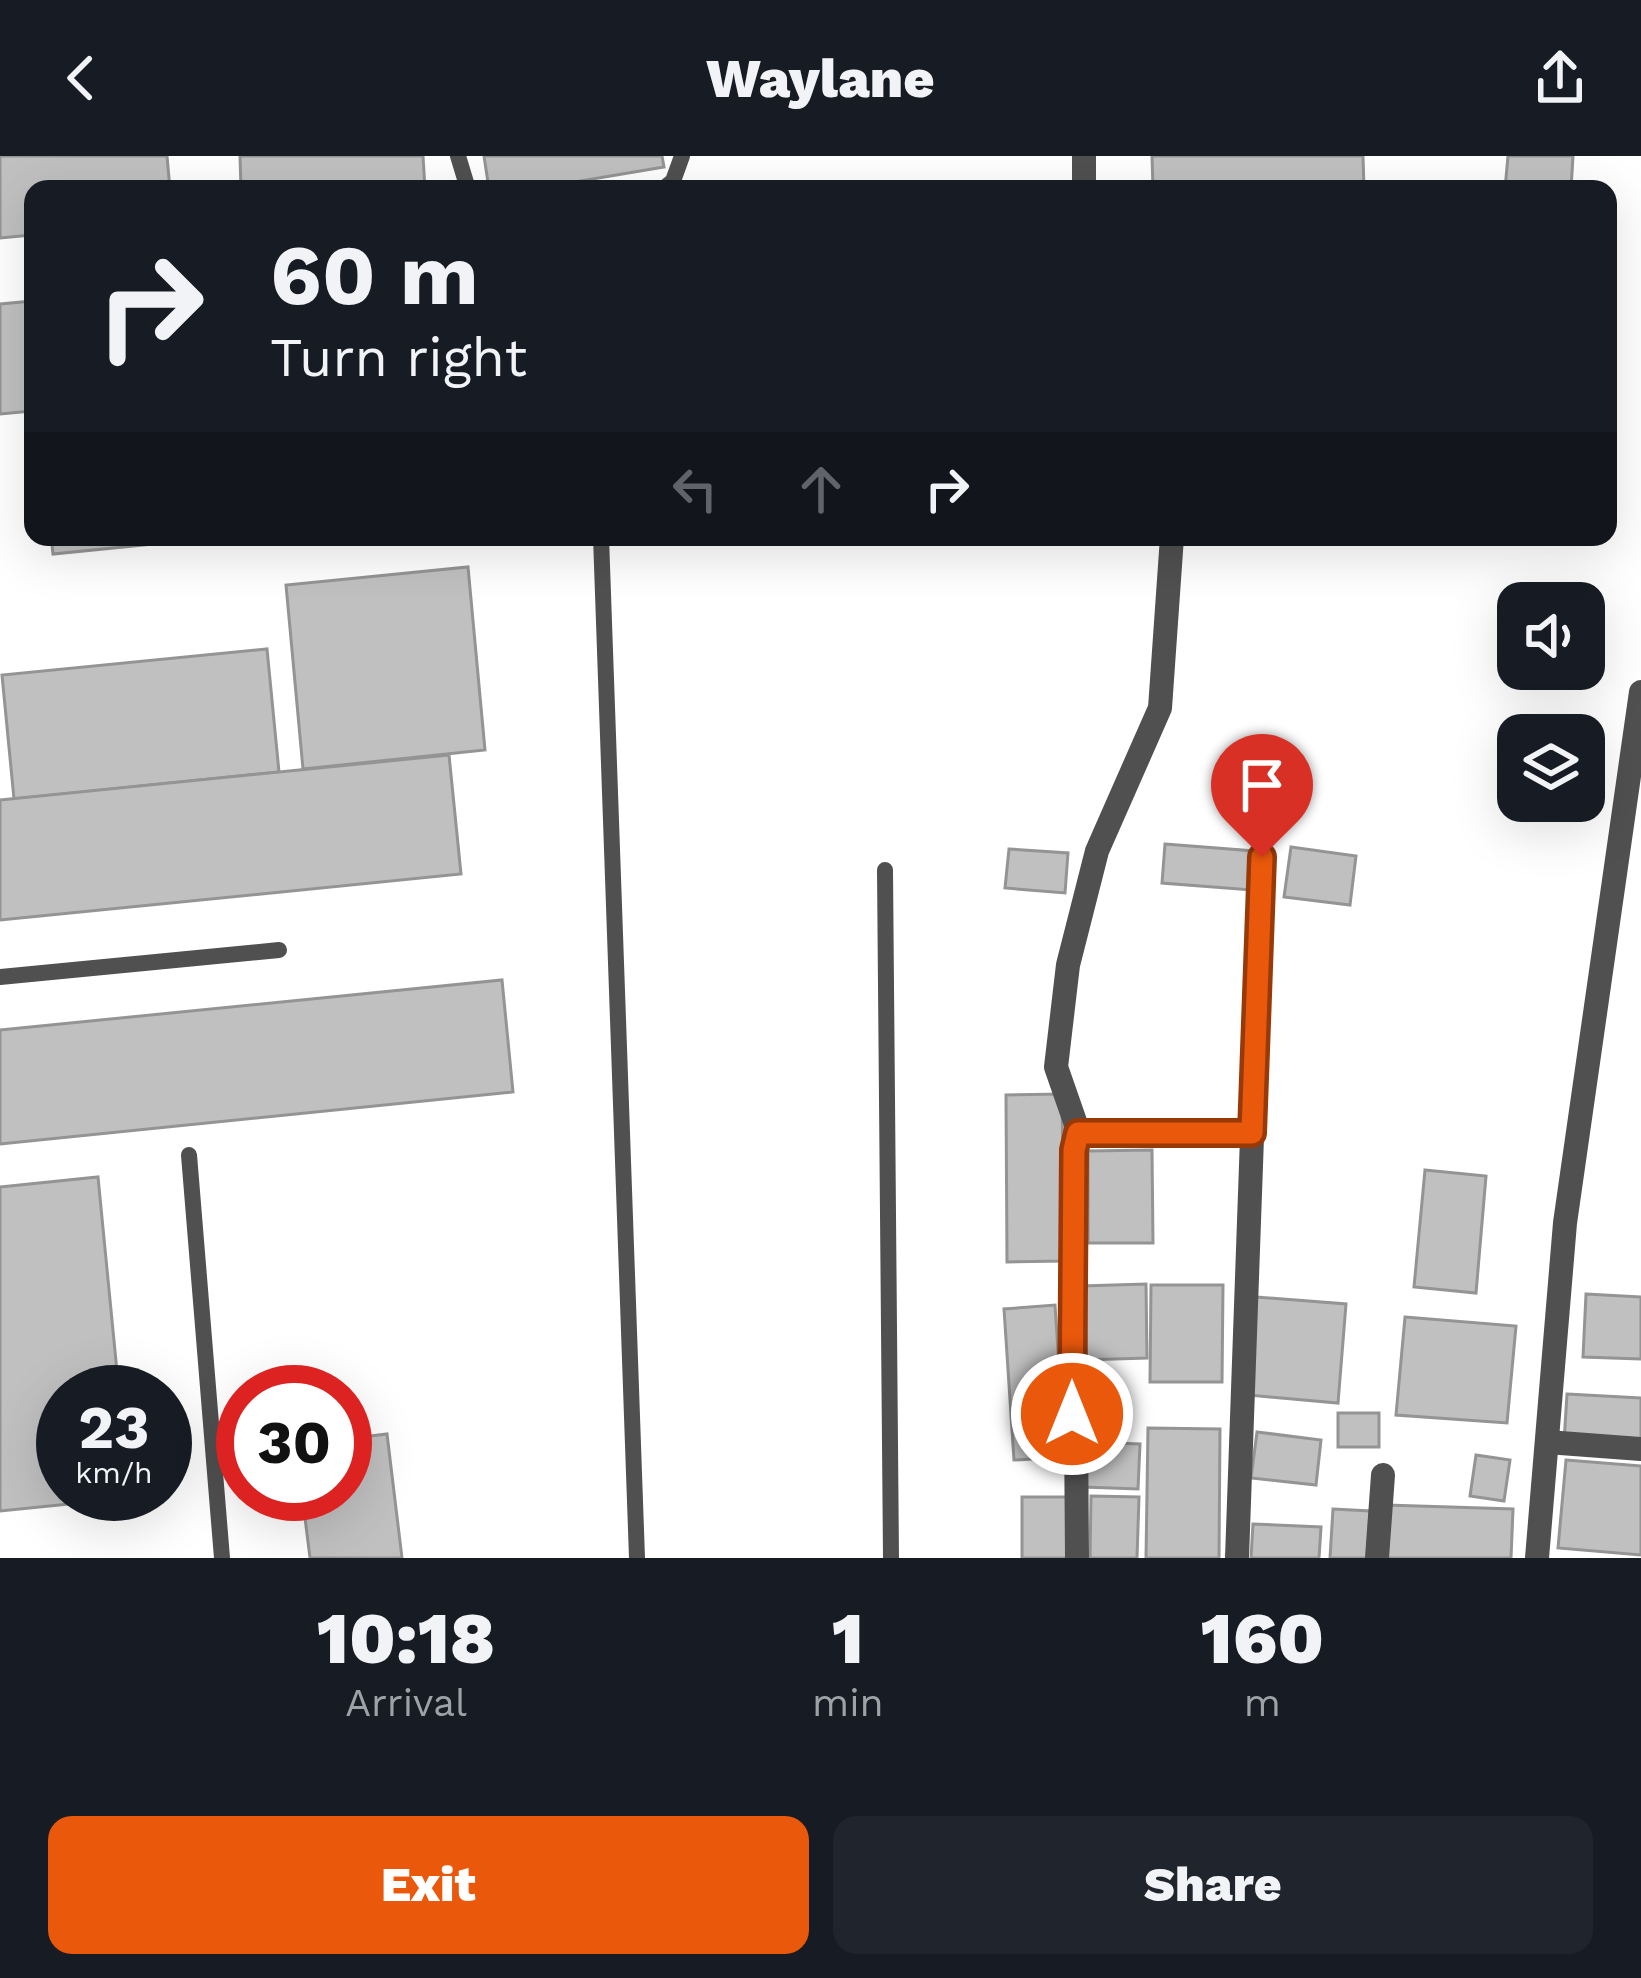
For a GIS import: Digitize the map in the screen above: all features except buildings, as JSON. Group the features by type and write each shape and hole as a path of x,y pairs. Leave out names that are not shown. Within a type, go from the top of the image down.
{"street":[{"path":"1077,1558 1072,1392 1074,1150 1078,1133 1056,1066 1068,965 1097,851 1160,707 1171,546"},
{"path":"1537,1558 1565,1223 1641,692"},
{"path":"1237,1558 1262,857"},
{"path":"1078,1133 1252,1133"},
{"path":"1547,1442 1641,1449"},
{"path":"1377,1558 1383,1475"}],"lane":[{"path":"601,546 637,1558"},
{"path":"885,870 890,1558"},
{"path":"0,977 279,950"},
{"path":"189,1155 222,1558"}],"route":[{"path":"1072,1414 1074,1150 1078,1133 1252,1133 1262,857"}]}
